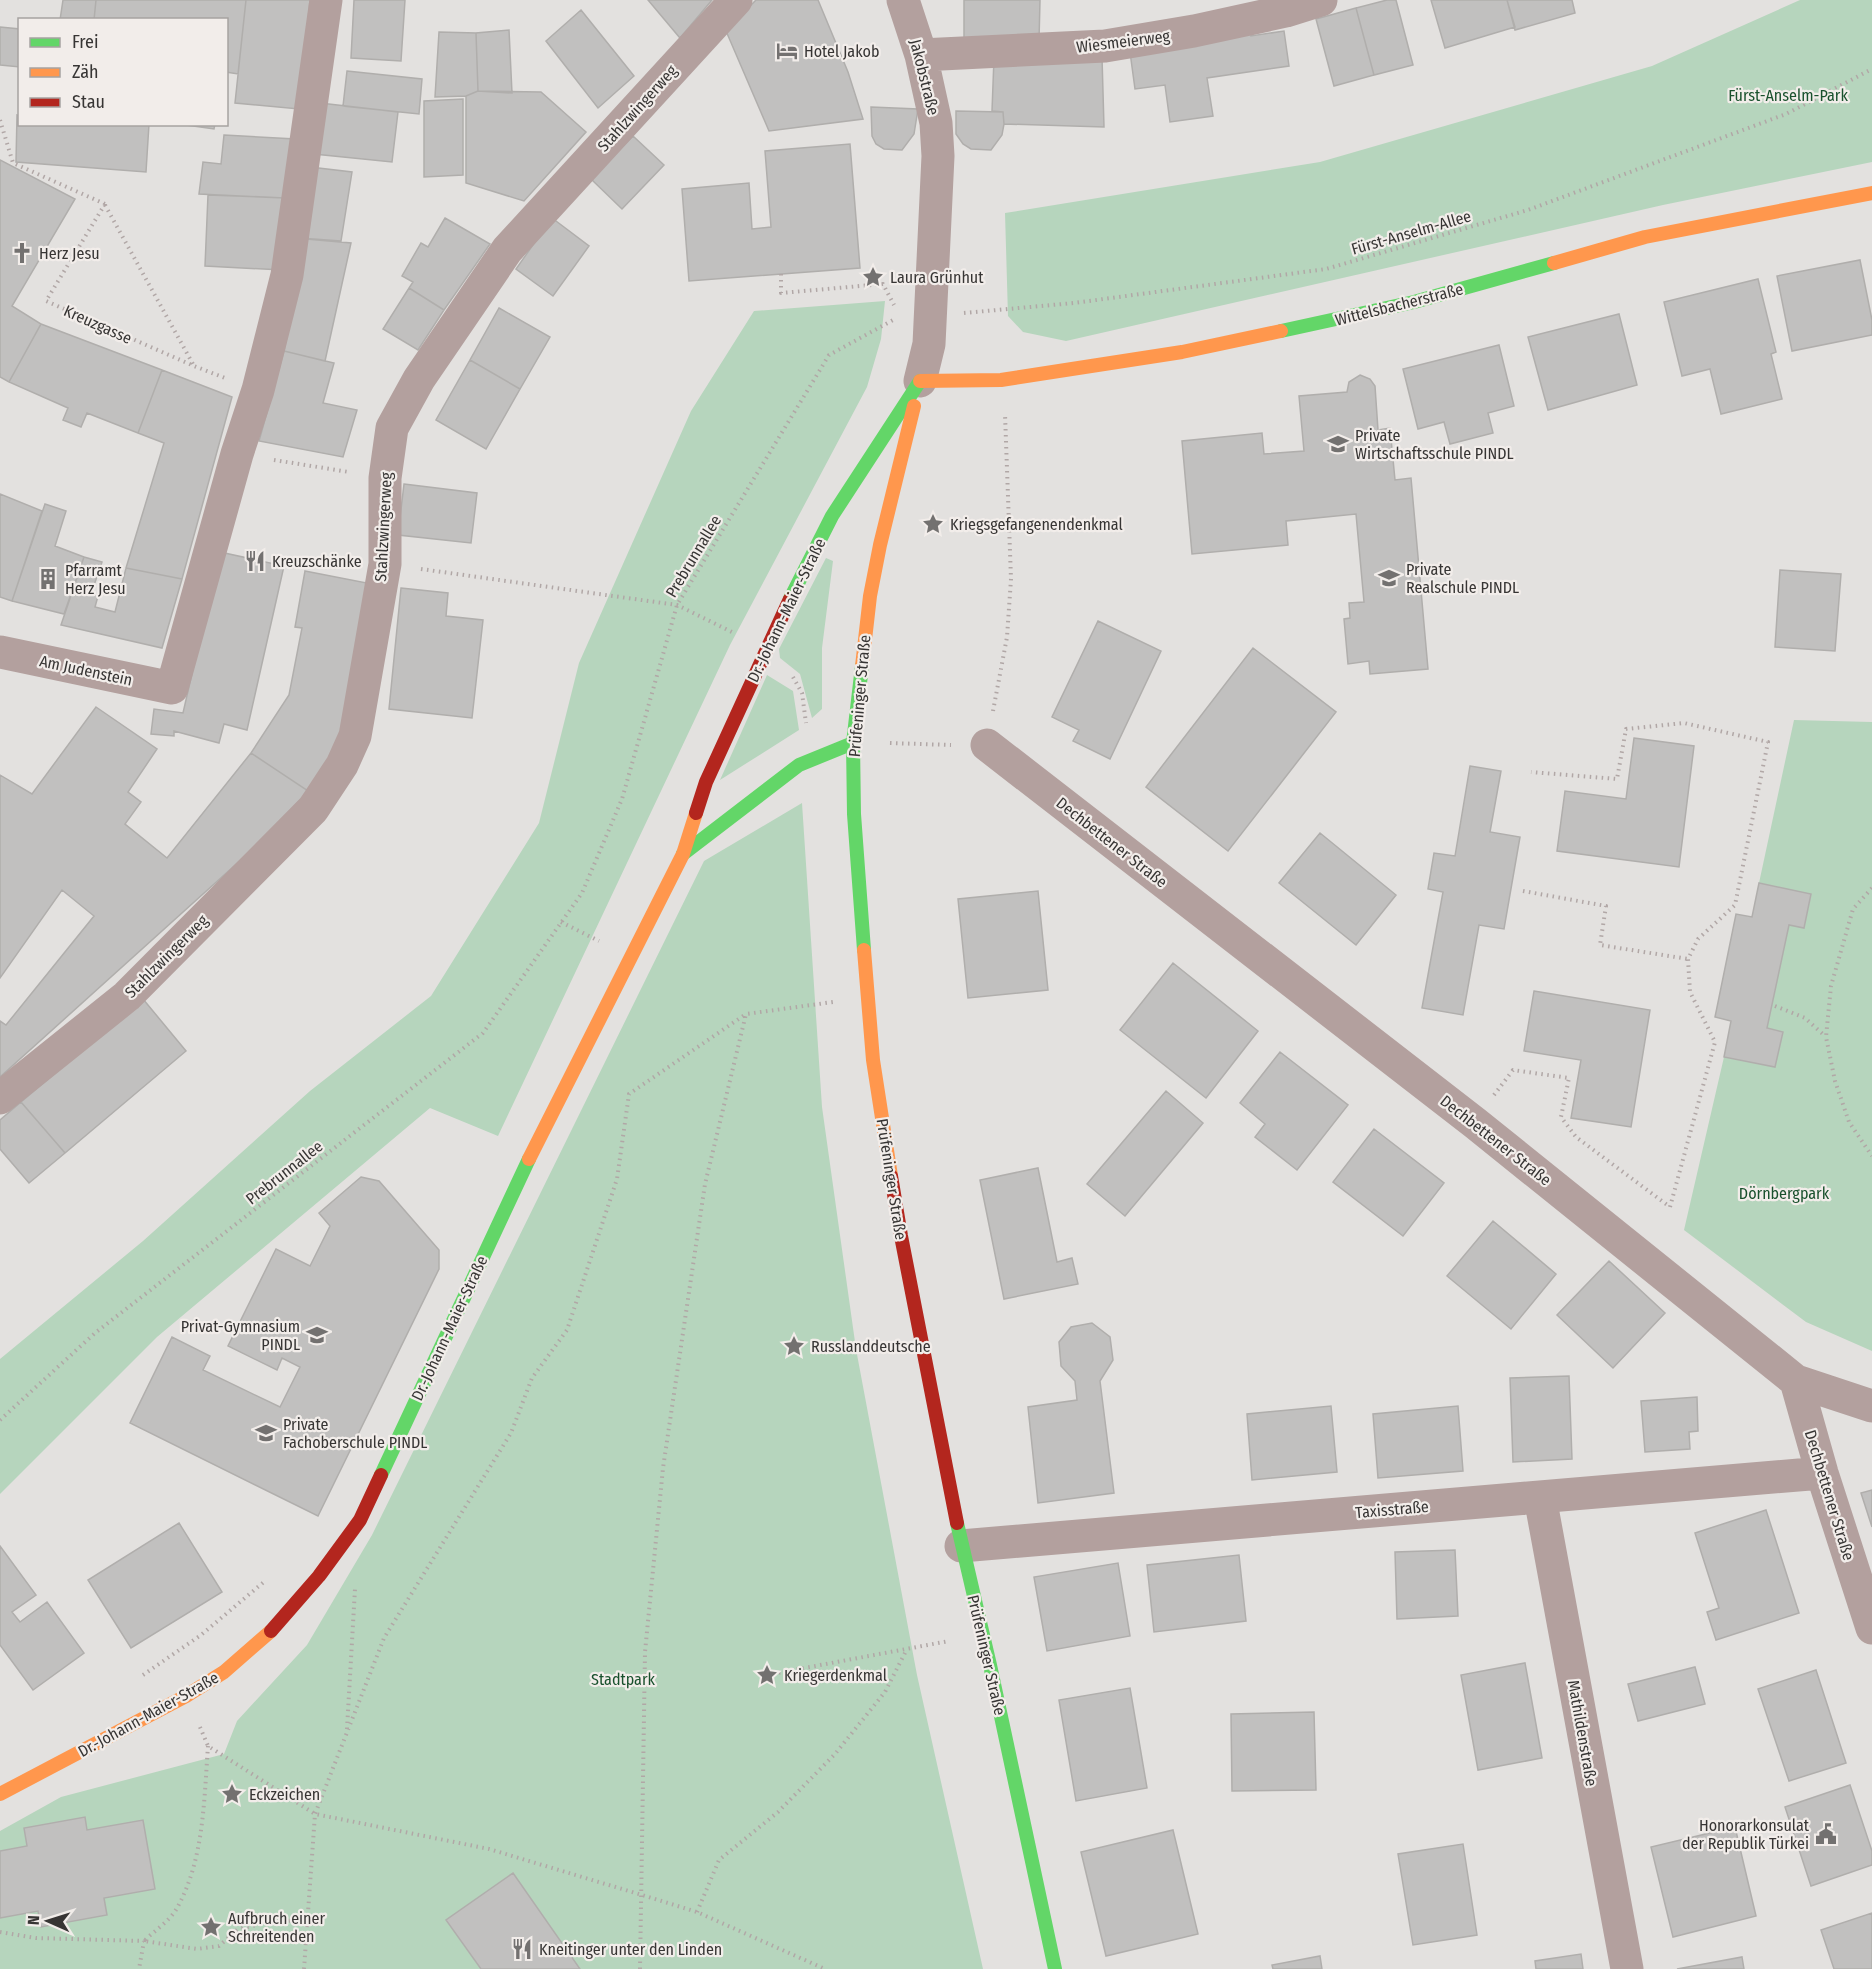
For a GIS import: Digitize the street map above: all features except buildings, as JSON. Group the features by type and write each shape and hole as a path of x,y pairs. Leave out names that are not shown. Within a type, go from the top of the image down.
{"street":[{"path":"237,454 258,390 287,275 326,0"},
{"name":"Stahlzwingerweg","path":"0,1098 127,996 314,809 342,765 355,736 385,564 385,477 392,428 419,379 507,250 736,0"},
{"name":"Jakobstraße","path":"903,0 921,55 936,123 938,156 916,316 928,344 920,381"},
{"name":"Wiesmeierweg","path":"921,55 1104,46 1194,31 1286,11 1321,0"},
{"name":"Wittelsbacherstraße","path":"920,381 1001,380 1182,352 1414,302 1645,237 1872,193"},
{"name":"Prüfeninger Straße","path":"920,381 880,545 870,596 853,743 854,814 873,1060 901,1236 962,1546 1055,1969"},
{"name":"Dr.-Johann-Maier-Straße","path":"0,1794 186,1696 224,1672 276,1627 319,1576 360,1520 529,1159 682,854 706,782 774,631 832,516 920,381"},
{"name":"Am Judenstein","path":"0,652 172,688 237,454"},
{"name":"Dr.-Johann-Maier-Straße","path":"682,854 799,765 853,743"},
{"name":"Dechbettener Straße","path":"987,745 1475,1123 1796,1381 1822,1473 1872,1628"},
{"path":"1796,1381 1872,1406"},
{"name":"Taxisstraße","path":"962,1546 1822,1473"},
{"name":"Mathildenstraße","path":"1540,1497 1627,1969"}],"path":[{"name":"Fürst-Anselm-Allee","path":"916,316 1074,303 1326,269 1528,210 1786,114 1872,69"},
{"path":"0,120 13,163 105,204 194,366"},
{"name":"Kreuzgasse","path":"105,204 46,301 194,366 258,390"},
{"path":"781,274 781,293 883,284 916,316"},
{"name":"Prebrunnallee","path":"0,1420 95,1333 483,1033 582,893 622,799 677,605 829,355 916,316"},
{"path":"853,743 987,745 1006,637 1011,579 1007,428 1001,380"},
{"path":"237,454 385,477"},
{"path":"385,564 629,598"},
{"path":"1475,1123 1513,1070 1569,1078 1561,1117 1576,1137 1670,1207 1715,1042 1690,992 1688,960 1698,939 1735,905 1768,742 1684,723 1626,729 1617,779 1531,772"},
{"path":"1872,888 1853,909 1831,986 1826,1037 1835,1081 1849,1122 1872,1156"},
{"path":"1523,891 1606,906 1600,945 1688,960"},
{"path":"561,922 604,944"},
{"path":"304,1969 315,1814 384,1638 511,1433 532,1378 567,1330 617,1179 629,1094 746,1014 868,999"},
{"path":"1775,1006 1805,1018 1826,1037"},
{"path":"640,1969 645,1652 663,1468 705,1184 746,1014"},
{"path":"134,1682 201,1635 271,1575"},
{"path":"347,1735 356,1580"},
{"path":"767,1675 982,1635"},
{"path":"697,1912 719,1860 778,1812 835,1754 885,1692 907,1649"},
{"path":"139,1969 144,1941 176,1911 188,1885 198,1848 208,1746 186,1696"},
{"path":"208,1746 315,1814 489,1849 642,1895 697,1912 825,1969"},
{"path":"0,1932 36,1938 144,1941 197,1949 219,1946 238,1929 266,1923 307,1919"}],"green space":[{"name":"Fürst-Anselm-Park","path":"1800,0 1872,0 1872,162 1663,205 1066,341 1023,332 1008,316 1005,213 1320,162 1652,66"},
{"path":"885,301 881,339 867,387 730,645 498,1136 430,1108 157,1337 0,1494 0,1359 143,1241 310,1091 431,996 539,823 579,663 691,411 754,311"},
{"path":"826,558 833,561 822,648 822,709 812,718 800,674 780,658 779,649"},
{"path":"767,675 793,691 799,730 720,780"},
{"name":"Dörnbergpark","path":"1794,720 1872,722 1872,1351 1806,1322 1684,1230 1724,1057 1775,1067 1783,1032 1767,1028 1789,925 1804,928 1811,895 1759,883"},
{"name":"Stadtpark","path":"802,803 822,1107 856,1349 917,1675 983,1969 0,1969 0,1831 61,1797 224,1754 237,1721 307,1645 372,1535 704,861"}],"traffic: fast":[{"path":"1281,331 1414,302 1554,263"},
{"path":"790,599 832,516 920,381"},
{"path":"862,666 853,743 854,814 864,950"},
{"path":"683,854 799,765 853,743"},
{"path":"381,1475 529,1159"},
{"path":"957,1523 1055,1969"}],"traffic: slow":[{"path":"1554,263 1645,237 1872,193"},
{"path":"920,381 1001,380 1182,352 1281,331"},
{"path":"862,666 870,596 880,545 914,406"},
{"path":"529,1159 683,854 696,813"},
{"path":"864,950 873,1060 891,1176"},
{"path":"0,1794 186,1696 224,1672 271,1631"}],"traffic: jam":[{"path":"696,813 706,782 790,599"},
{"path":"891,1176 957,1523"},
{"path":"271,1631 319,1576 360,1520 381,1475"}],"place":[{"name":"Hotel Jakob","path":"787,51"},
{"name":"Herz Jesu","path":"22,253"},
{"name":"Laura Grünhut","path":"873,277"},
{"name":"Private Wirtschaftsschule PINDL","path":"1338,444"},
{"name":"Kriegsgefangenendenkmal","path":"933,524"},
{"name":"Kreuzschänke","path":"255,561"},
{"name":"Private Realschule PINDL","path":"1389,578"},
{"name":"Pfarramt Herz Jesu","path":"48,579"},
{"name":"Privat-Gymnasium PINDL","path":"317,1335"},
{"name":"Russlanddeutsche","path":"794,1346"},
{"name":"Private Fachoberschule PINDL","path":"266,1433"},
{"name":"Kriegerdenkmal","path":"767,1675"},
{"name":"Eckzeichen","path":"232,1794"},
{"name":"Honorarkonsulat der Republik Türkei","path":"1826,1834"},
{"name":"Aufbruch einer Schreitenden","path":"211,1927"},
{"name":"Kneitinger unter den Linden","path":"522,1949"}]}
